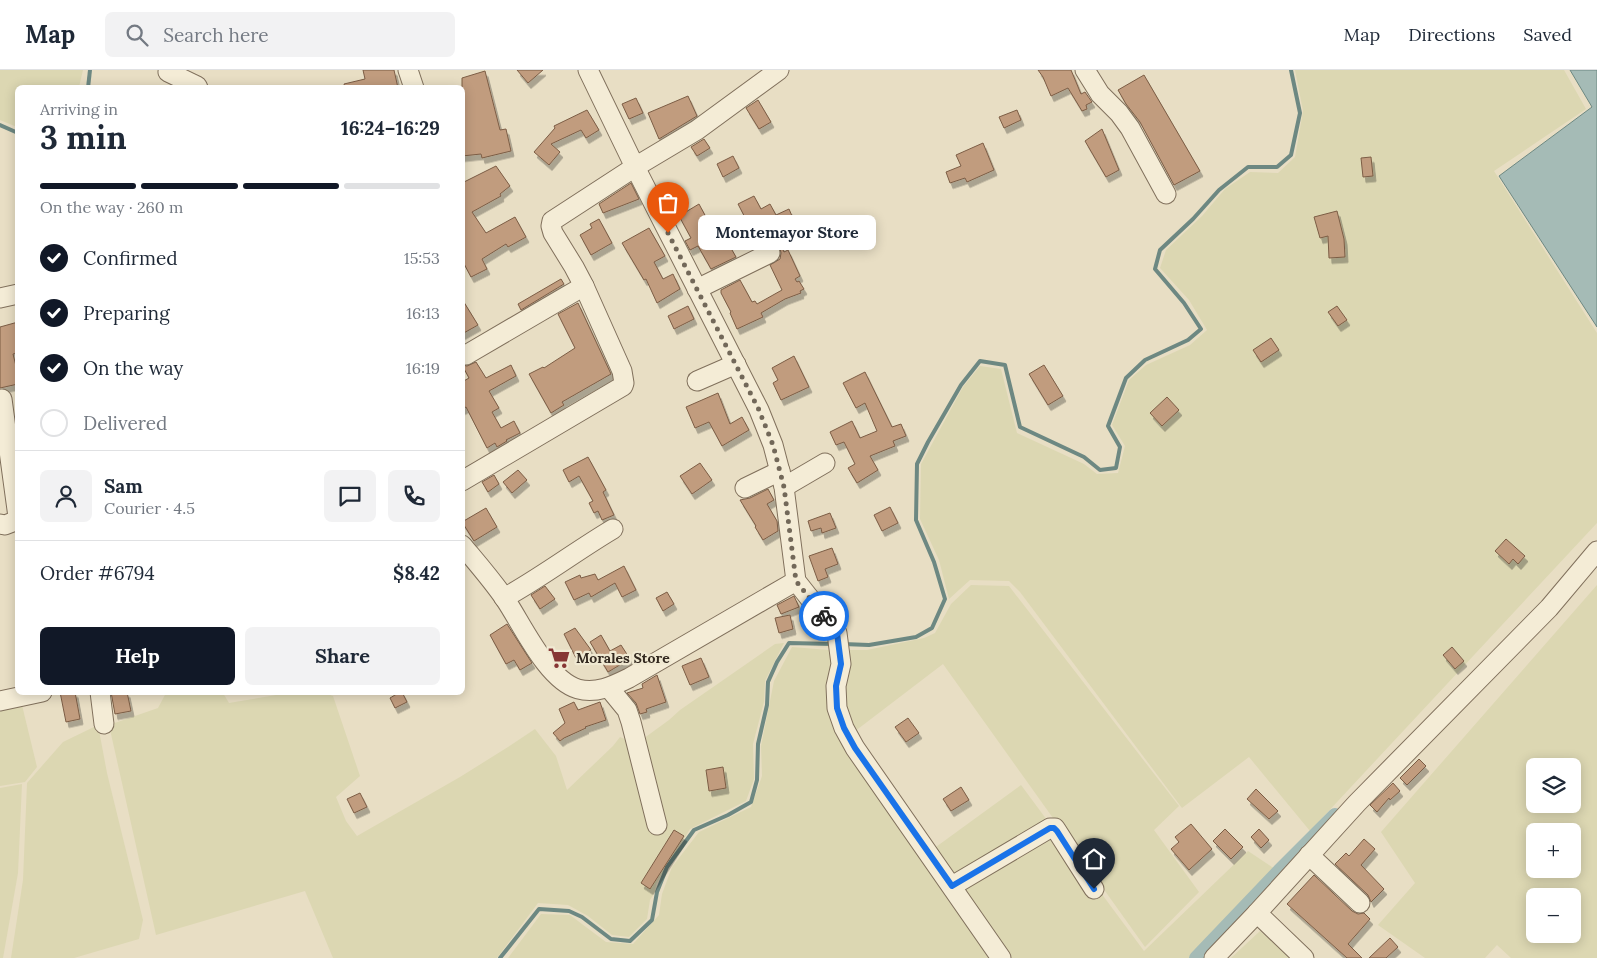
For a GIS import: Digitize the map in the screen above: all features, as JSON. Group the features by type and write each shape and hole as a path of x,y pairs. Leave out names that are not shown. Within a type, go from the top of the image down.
{"street":[{"path":"408,70 413,85"},
{"path":"588,70 635,167 759,410 773,445 782,479 796,581 837,633 841,664 836,686 837,708 844,728 855,748 1001,958"},
{"path":"465,479 624,383 622,371 584,286 553,233 552,221 635,167 697,130 778,70"},
{"path":"1085,70 1100,94 1130,128 1166,194"},
{"path":"168,72 195,85"},
{"path":"697,289 770,253"},
{"path":"466,355 584,286"},
{"path":"0,298 15,295"},
{"path":"697,381 736,364"},
{"path":"2,399 15,496"},
{"path":"745,488 782,479 825,463"},
{"path":"0,524 5,525 15,520"},
{"path":"504,598 613,529"},
{"path":"465,549 504,598 558,678 578,689 594,690 609,688 796,581"},
{"path":"1214,958 1357,803 1549,608 1597,551"},
{"path":"609,688 627,710 632,722 657,825"},
{"path":"0,701 28,695"},
{"path":"100,695 104,724"},
{"path":"952,886 1050,828 1054,828 1094,889"},
{"path":"1309,856 1360,903"},
{"path":"1257,913 1304,958"}],"shaded area":[{"path":"0,70 83,70 79,85 15,85 15,126 0,120"},
{"path":"1295,70 1564,70 1586,109 1494,171 1597,333 1597,523 1310,831 1249,757 1182,808 1020,592 1009,581 970,580 949,599 939,560 920,519 921,464 963,387 980,366 1001,369 1017,433 1084,464 1097,474 1118,473 1125,446 1112,425 1129,380 1146,365 1190,345 1207,330 1189,300 1160,268 1166,250 1202,216 1225,189 1250,172 1278,173 1295,157 1303,111"},
{"path":"971,585 1009,586 1179,806 1154,830 1199,892 1145,947 943,664 850,735 840,685 845,650 867,650 924,638 935,633 951,604"},
{"path":"1597,585 1597,958 1511,958 1497,945 1485,958 1425,958 1378,925 1415,883 1381,832"},
{"path":"784,643 765,681 764,702 753,744 754,779 746,801 690,829 656,884 655,892 650,900 647,919 629,937 612,935 588,916 568,905 538,903 497,958 333,958 305,891 156,935 109,725 158,708 165,695 224,695 229,703 276,695 333,696 360,776 336,797 346,821 357,836 460,777 535,729 556,756 567,790 620,737 636,744 680,710 775,644"},
{"path":"792,647 829,650 834,662 828,686 835,734 991,958 508,958 541,914 570,915 606,942 633,944 659,915 662,894 672,867 699,832 751,807 762,776 761,746 774,681"},
{"path":"21,701 37,767 25,782 0,786 0,705"},
{"path":"98,725 107,773 143,920 139,939 74,958 11,958 23,880 27,783 63,742"},
{"path":"22,784 18,873 3,958 0,958 0,788"},
{"path":"1021,785 1144,951 1248,851 1275,869 1191,958 1003,958 929,852"},
{"path":"1260,931 1291,958 1231,958"}],"water":[{"path":"1570,70 1597,70 1597,327 1499,176 1592,107"}],"building":[{"path":"363,70 394,70 397,85 344,85 365,79"},
{"path":"517,70 543,70 528,83"},
{"path":"1038,70 1071,70 1081,94 1085,92 1092,102 1086,105 1087,109 1082,111 1068,88 1051,96"},
{"path":"485,71 500,130 506,129 511,151 482,158 481,154 465,156 465,85 462,85 462,78"},
{"path":"1144,75 1200,171 1174,185 1140,122 1118,90"},
{"path":"688,96 697,116 659,139 648,113"},
{"path":"636,98 643,113 629,119 622,104"},
{"path":"758,100 771,122 759,129 746,108"},
{"path":"587,110 599,130 586,138 581,130 551,144 560,152 549,165 534,152 555,128 554,126"},
{"path":"1017,110 1021,120 1004,128 999,117"},
{"path":"1102,129 1119,170 1106,177 1085,141"},
{"path":"704,139 710,148 697,156 691,147"},
{"path":"983,143 994,170 967,182 965,178 950,183 946,172 961,166 956,155"},
{"path":"733,156 739,168 723,177 717,164"},
{"path":"1371,157 1373,176 1363,177 1361,158"},
{"path":"496,166 510,186 500,194 501,196 472,212 486,233 515,217 526,237 508,247 506,244 482,259 487,269 471,277 465,266 465,182"},
{"path":"631,183 639,199 603,213 599,204"},
{"path":"754,196 761,209 770,204 776,215 789,209 795,223 775,232 784,252 788,250 800,276 795,279 797,282 799,281 804,289 800,291 801,293 785,299 761,313 763,317 737,329 721,290 740,280 752,302 755,301 757,304 782,290 770,265 780,259 780,248 776,243 770,242 754,248 747,233 752,231 738,204"},
{"path":"699,204 707,219 705,220 720,247 728,243 736,257 711,269 698,246 690,250 685,241 691,238 679,216"},
{"path":"1337,211 1344,239 1345,257 1329,258 1328,236 1320,238 1314,217"},
{"path":"599,219 612,243 591,255 580,235 592,228 590,224"},
{"path":"649,228 665,256 654,262 663,279 673,274 680,289 657,303 646,279 644,280 622,243"},
{"path":"561,279 564,284 521,310 518,304"},
{"path":"578,303 611,374 562,402 564,405 551,413 529,374 544,368 575,348 558,314"},
{"path":"465,304 478,325 465,332"},
{"path":"688,306 694,319 674,329 668,316"},
{"path":"1337,306 1347,320 1338,326 1328,312"},
{"path":"15,323 15,354 13,354 15,385 0,388 0,327"},
{"path":"1271,338 1279,350 1261,362 1253,350"},
{"path":"794,356 809,387 781,400 773,383 778,380 772,368"},
{"path":"476,362 486,378 511,365 516,376 489,391 499,408 492,412 501,428 514,421 520,433 497,447 495,443 487,448 465,408 465,380 469,378 465,371 465,366"},
{"path":"1044,365 1063,396 1048,405 1029,374"},
{"path":"865,372 892,427 901,424 906,436 893,441 895,446 870,456 878,470 857,483 848,468 855,464 844,442 836,445 830,432 852,421 860,438 877,431 865,403 856,408 843,383"},
{"path":"718,393 730,424 742,417 749,430 722,446 709,422 695,428 686,407"},
{"path":"1167,397 1179,410 1162,426 1150,413"},
{"path":"588,457 606,490 603,492 614,515 602,520 598,511 594,513 589,503 593,501 579,476 569,482 563,470"},
{"path":"700,463 712,480 692,494 680,476"},
{"path":"518,470 527,480 512,493 503,482"},
{"path":"494,475 499,484 488,492 482,482"},
{"path":"768,489 774,500 767,504 777,521 778,531 763,540 740,500 750,498"},
{"path":"890,507 898,523 882,531 874,515"},
{"path":"486,508 497,527 474,541 465,527 465,520"},
{"path":"830,513 836,528 822,533 821,528 811,531 808,521"},
{"path":"1506,539 1525,556 1518,564 1513,559 1509,564 1495,551"},
{"path":"832,548 838,564 825,569 828,577 818,581 809,556"},
{"path":"624,566 636,590 622,597 615,583 591,597 589,593 574,600 565,582 580,575 581,578 595,574 598,580"},
{"path":"545,586 555,599 540,609 531,595"},
{"path":"667,592 674,604 663,611 656,598"},
{"path":"794,596 799,607 781,614 777,605"},
{"path":"790,615 793,629 779,633 775,618"},
{"path":"507,624 532,663 520,670 514,660 506,664 490,635"},
{"path":"575,628 591,650 576,658 564,634"},
{"path":"601,635 610,651 621,645 630,659 608,672 590,642"},
{"path":"1452,647 1464,661 1455,669 1443,655"},
{"path":"701,658 709,677 690,685 682,666"},
{"path":"657,675 666,702 646,709 647,712 640,714 636,703 627,693 643,688 642,684"},
{"path":"61,695 76,695 80,719 66,722"},
{"path":"112,695 128,695 131,711 115,714"},
{"path":"395,695 404,695 407,702 395,708 390,698"},
{"path":"574,702 578,710 600,702 606,720 585,727 560,741 553,733 565,723 559,709"},
{"path":"908,718 919,733 906,742 895,727"},
{"path":"1419,759 1426,766 1407,785 1400,778"},
{"path":"723,767 726,788 709,791 706,770"},
{"path":"1393,783 1400,791 1390,800 1389,798 1377,812 1370,805"},
{"path":"961,787 969,800 951,811 943,799"},
{"path":"1256,789 1278,811 1269,819 1247,799"},
{"path":"360,793 367,807 354,813 347,799"},
{"path":"1191,824 1212,849 1189,870 1171,849 1179,842 1175,837"},
{"path":"1225,829 1243,847 1231,859 1213,841"},
{"path":"1259,829 1269,840 1261,848 1251,837"},
{"path":"674,830 684,836 650,889 641,883"},
{"path":"1364,839 1375,849 1361,865 1384,889 1371,902 1368,895 1335,864 1346,853 1349,856"},
{"path":"1314,875 1352,911 1358,914 1364,913 1370,919 1348,944 1362,958 1347,958 1287,904"},
{"path":"1390,938 1398,947 1386,958 1369,958"}],"waterway":[{"path":"88,85 90,70"},
{"path":"843,644 869,645 916,637 932,628 945,599 934,562 916,520 917,464 961,385 980,361 1005,365 1020,427 1084,457 1100,470 1116,468 1120,447 1108,426 1126,378 1145,360 1188,340 1201,329 1184,303 1155,269 1160,250 1193,219 1219,190 1248,167 1277,167 1291,155 1300,113 1291,70"},
{"path":"0,125 15,132"},
{"path":"500,958 539,909 569,911 582,917 611,939 630,941 652,920 657,892 667,867 694,830 728,815 751,802 757,780 758,744 767,705 768,682 777,662 789,643 833,644"},
{"path":"1196,958 1335,815"}],"way so far":[{"path":"668,233 759,410 773,445 784,487 796,581 824,616"}],"place":[{"name":"Montemayor Store","path":"668,233"},
{"name":"Morales Store","path":"559,658"}],"route":[{"path":"824,616 837,633 841,664 836,686 837,708 844,728 855,748 952,886 1050,828 1054,828 1094,889"}]}
